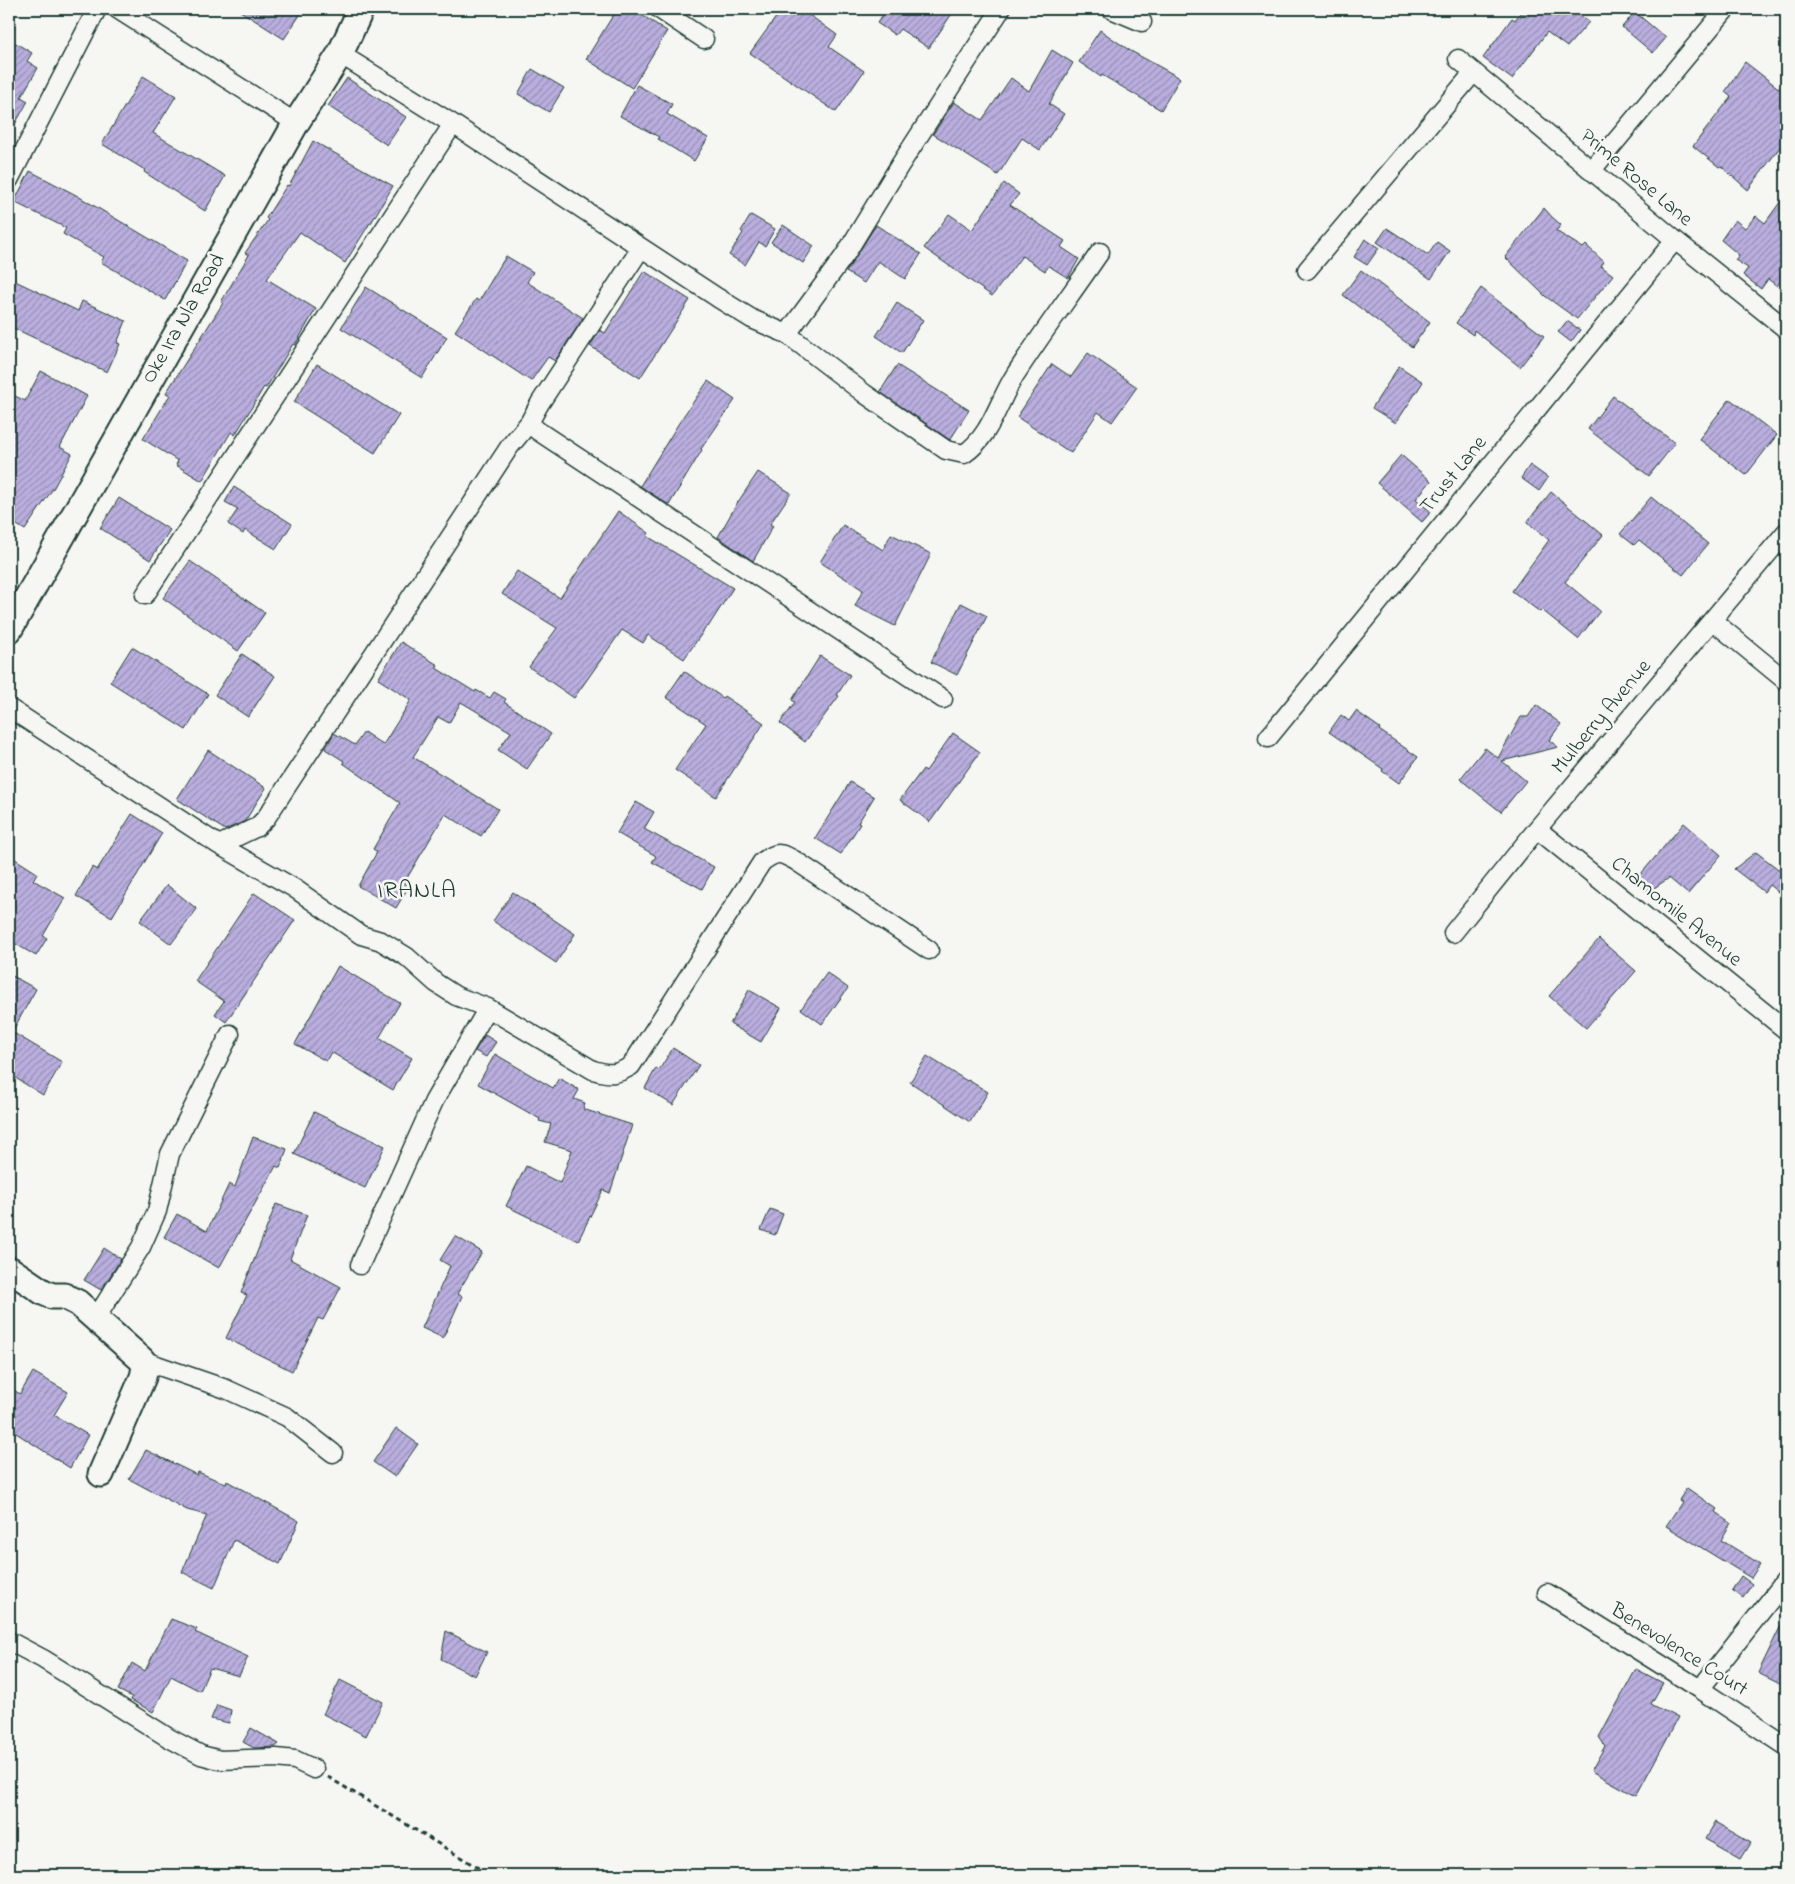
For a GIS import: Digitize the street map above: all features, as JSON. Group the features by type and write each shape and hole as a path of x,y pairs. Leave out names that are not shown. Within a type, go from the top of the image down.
{"street":[{"path":"9,180 97,9"},
{"path":"117,9 296,123"},
{"name":"Oke Ira Nla Road","path":"9,630 296,123 340,54 361,9"},
{"path":"659,9 704,39"},
{"path":"787,334 845,255 900,165 1001,9"},
{"path":"1111,9 1142,22"},
{"path":"1591,171 1726,9"},
{"path":"340,54 453,124 752,319 787,334 865,394 946,450 964,454 974,447 984,435 1014,376 1100,252"},
{"name":"Prime Rose Lane","path":"1458,59 1591,171 1786,329"},
{"path":"1308,270 1474,72"},
{"path":"145,595 453,124"},
{"name":"Trust Lane","path":"1268,738 1675,240"},
{"path":"219,845 257,827 266,818 510,446 529,423 540,403 641,248"},
{"path":"529,423 943,699"},
{"name":"Mulberry Avenue","path":"1453,933 1537,829 1786,532"},
{"path":"1713,621 1786,681"},
{"path":"9,708 219,845 294,888 361,936 381,941 406,957 436,983 456,996 488,1008 594,1070 605,1074 618,1074 630,1066 762,862 772,854 782,853 796,861 929,950"},
{"name":"Chamomile Avenue","path":"1537,829 1786,1030"},
{"path":"360,1265 434,1101 488,1008"},
{"path":"96,1318 141,1247 157,1211 170,1154 230,1034"},
{"path":"9,1269 43,1292 52,1296 64,1296 78,1303 142,1360 226,1389 287,1417 334,1454"},
{"path":"100,1474 144,1377 145,1367 142,1360"},
{"path":"1700,1689 1786,1580"},
{"name":"Benevolence Court","path":"1547,1593 1700,1689 1786,1746"},
{"path":"9,1641 169,1738 201,1755 220,1760 276,1758 294,1760 314,1769"}],"path":[{"path":"314,1769 490,1875"}],"building":[{"path":"237,9 304,9 284,39"},
{"path":"617,9 632,9 667,31 632,88 586,59"},
{"path":"782,9 801,9 837,35 829,47 864,71 836,112 750,53"},
{"path":"887,9 955,9 929,48 900,29 895,35 877,23"},
{"path":"1523,9 1570,9 1589,22 1567,47 1547,32 1512,79 1483,58 1512,18 1515,20"},
{"path":"1635,12 1666,38 1653,53 1622,27"},
{"path":"1100,30 1129,50 1180,78 1161,110 1102,75 1101,77 1079,62"},
{"path":"9,39 32,53 27,61 38,68 21,97 28,101 9,135"},
{"path":"1052,50 1073,63 1049,104 1064,114 1040,150 1022,138 998,175 933,134 954,102 982,120 1011,78 1029,91"},
{"path":"1745,62 1786,94 1786,139 1748,190 1721,166 1719,167 1693,146 1731,97 1725,92"},
{"path":"532,69 564,88 549,112 518,94"},
{"path":"143,76 176,96 153,133 225,176 205,211 144,172 145,170 102,144"},
{"path":"347,78 406,117 387,145 328,106"},
{"path":"637,85 672,104 667,114 708,138 694,161 658,139 659,137 620,116"},
{"path":"313,141 393,186 345,263 300,232 267,279 316,309 295,345 293,344 266,388 264,387 235,435 231,432 202,481 176,465 178,461 143,439 170,395 166,393 223,303 221,302 249,255 245,253 268,220 266,218 287,185 289,186"},
{"path":"30,171 76,195 187,261 165,300 101,262 104,257 63,234 66,228 14,202"},
{"path":"1004,183 1019,194 1010,205 1065,241 1061,247 1079,259 1068,278 1049,266 1045,271 1022,256 992,296 924,248 949,214 972,230"},
{"path":"1786,194 1786,274 1777,286 1768,279 1761,289 1743,275 1748,268 1735,260 1739,255 1721,240 1735,220 1745,228 1756,216 1765,223"},
{"path":"1544,208 1561,225 1556,231 1583,248 1586,245 1604,262 1601,266 1613,275 1577,319 1545,296 1505,257"},
{"path":"751,215 775,229 765,246 759,242 745,265 729,255 743,233 741,231"},
{"path":"783,225 814,246 803,263 771,242"},
{"path":"876,225 921,254 905,279 878,261 864,283 846,272"},
{"path":"1387,228 1428,255 1437,242 1450,251 1431,279 1377,242"},
{"path":"1365,239 1379,248 1367,265 1354,257"},
{"path":"506,256 533,272 527,282 583,318 555,361 548,357 531,381 455,331 476,299 479,301"},
{"path":"1361,270 1430,322 1412,347 1343,295"},
{"path":"644,271 690,300 640,378 590,346 600,330 605,333"},
{"path":"9,278 78,311 82,301 126,321 117,343 120,344 107,372 9,326"},
{"path":"366,287 447,337 422,378 341,328"},
{"path":"1481,288 1544,336 1520,367 1474,330 1473,335 1456,323"},
{"path":"897,303 923,320 902,353 876,336"},
{"path":"1567,321 1580,330 1571,342 1558,332"},
{"path":"1088,353 1137,387 1112,422 1098,412 1071,453 1017,417 1052,364 1071,377"},
{"path":"317,364 399,415 375,453 294,402"},
{"path":"897,365 969,410 950,440 880,392"},
{"path":"1399,366 1423,382 1396,423 1372,408"},
{"path":"41,371 87,396 60,447 72,454 54,487 25,530 9,520 9,393 25,401"},
{"path":"708,381 735,400 701,449 669,505 640,486 682,418"},
{"path":"1613,396 1675,443 1649,476 1588,429"},
{"path":"1730,399 1777,435 1746,475 1699,439"},
{"path":"1401,455 1431,481 1416,499 1431,512 1422,522 1377,483"},
{"path":"1530,465 1548,478 1539,491 1521,478"},
{"path":"758,472 791,493 770,524 773,526 753,561 718,537"},
{"path":"234,487 292,524 276,549 245,530 243,534 228,524 238,509 225,502"},
{"path":"1551,492 1603,535 1565,582 1600,611 1578,639 1542,610 1540,612 1512,591 1549,540 1527,522"},
{"path":"1651,497 1708,544 1683,575 1639,540 1634,545 1620,534"},
{"path":"119,498 170,530 150,560 100,528"},
{"path":"618,511 649,533 647,536 733,588 708,627 684,659 648,635 643,643 622,630 574,698 529,667 557,628 502,594 517,571 560,598"},
{"path":"843,525 883,550 891,534 931,554 895,626 855,606 863,590 820,562"},
{"path":"190,561 265,613 238,651 163,598"},
{"path":"961,603 987,616 957,675 931,662"},
{"path":"401,642 438,665 436,668 475,692 476,690 490,698 494,692 506,699 504,702 551,734 527,769 498,750 511,732 461,702 449,723 438,717 413,757 498,809 481,836 445,814 404,883 409,886 396,908 358,886 377,852 373,849 400,803 325,749 334,733 355,745 364,732 383,745 411,700 378,679"},
{"path":"132,647 208,694 186,730 110,682"},
{"path":"242,654 275,676 248,717 215,695"},
{"path":"820,656 850,675 837,695 839,696 805,742 780,723 795,702 792,700"},
{"path":"684,671 764,723 716,797 675,770 706,724 666,697"},
{"path":"1536,705 1561,724 1549,740 1558,747 1502,761 1526,781 1501,812 1460,779 1485,748 1498,758 1521,717 1528,717"},
{"path":"1356,711 1380,728 1379,730 1418,757 1399,783 1382,771 1383,769 1329,732 1341,715 1349,721"},
{"path":"953,733 980,752 930,822 900,800 923,769 926,771"},
{"path":"208,750 266,788 245,821 225,830 177,799"},
{"path":"850,782 874,797 841,854 815,838"},
{"path":"636,802 654,812 644,829 714,867 702,889 652,862 656,856 617,833"},
{"path":"132,814 162,833 112,917 76,896 92,867 97,870"},
{"path":"1684,823 1721,855 1688,894 1669,878 1648,892 1635,881"},
{"path":"1756,852 1786,875 1786,898 1769,885 1764,892 1734,869"},
{"path":"9,855 37,873 33,880 65,898 43,936 47,938 36,956 9,940"},
{"path":"167,885 197,909 171,944 140,921"},
{"path":"513,892 575,934 556,963 493,921"},
{"path":"254,893 295,920 226,1022 215,1014 224,1001 195,981"},
{"path":"1599,939 1636,971 1586,1028 1549,996"},
{"path":"338,966 400,1003 379,1038 412,1058 393,1090 331,1052 326,1061 295,1044"},
{"path":"827,973 848,988 822,1024 801,1009"},
{"path":"9,974 36,989 12,1032 62,1062 43,1095 9,1074"},
{"path":"749,990 781,1008 761,1042 730,1024"},
{"path":"485,1035 496,1042 486,1057 475,1051"},
{"path":"673,1048 699,1065 673,1105 645,1088 656,1068 659,1070"},
{"path":"495,1054 553,1088 559,1078 579,1090 574,1099 585,1103 583,1109 632,1125 610,1193 603,1190 578,1241 506,1206 526,1166 560,1183 572,1150 545,1142 551,1124 539,1121 540,1119 478,1084"},
{"path":"927,1056 988,1092 970,1122 910,1082"},
{"path":"314,1112 385,1146 365,1188 294,1154"},
{"path":"253,1137 287,1149 280,1168 276,1166 219,1268 164,1237 177,1214 207,1231 229,1184 235,1187"},
{"path":"276,1204 307,1215 290,1259 341,1287 323,1320 318,1318 292,1371 226,1338 247,1295 241,1293"},
{"path":"770,1209 783,1214 775,1235 761,1230"},
{"path":"455,1236 482,1252 457,1294 462,1296 443,1338 422,1328 450,1266 440,1260"},
{"path":"104,1248 121,1259 101,1290 84,1280"},
{"path":"33,1372 68,1392 54,1415 88,1435 70,1468 13,1431 9,1431 9,1387 20,1394"},
{"path":"396,1428 418,1444 395,1477 373,1462"},
{"path":"146,1450 197,1475 198,1472 226,1484 227,1481 299,1521 280,1564 234,1540 214,1588 182,1572 207,1515 187,1510 129,1479"},
{"path":"1687,1488 1717,1509 1715,1512 1731,1523 1721,1540 1760,1564 1751,1578 1666,1526 1682,1502 1679,1500"},
{"path":"1741,1576 1752,1584 1743,1598 1732,1590"},
{"path":"1786,1615 1786,1687 1758,1673"},
{"path":"171,1619 197,1629 195,1632 248,1657 239,1676 210,1668 200,1691 171,1676 153,1712 131,1700 132,1697 118,1690 132,1663 145,1671"},
{"path":"446,1631 487,1652 475,1676 441,1659"},
{"path":"1636,1669 1663,1683 1651,1704 1678,1718 1636,1796 1591,1771 1605,1746 1599,1737"},
{"path":"340,1680 383,1702 366,1736 323,1714"},
{"path":"217,1705 231,1710 229,1723 211,1719"},
{"path":"251,1728 279,1744 275,1747 254,1748 243,1742"},
{"path":"1715,1822 1751,1843 1741,1859 1705,1839"}],"district":[{"name":"IRANLA","path":"417,891"}]}
